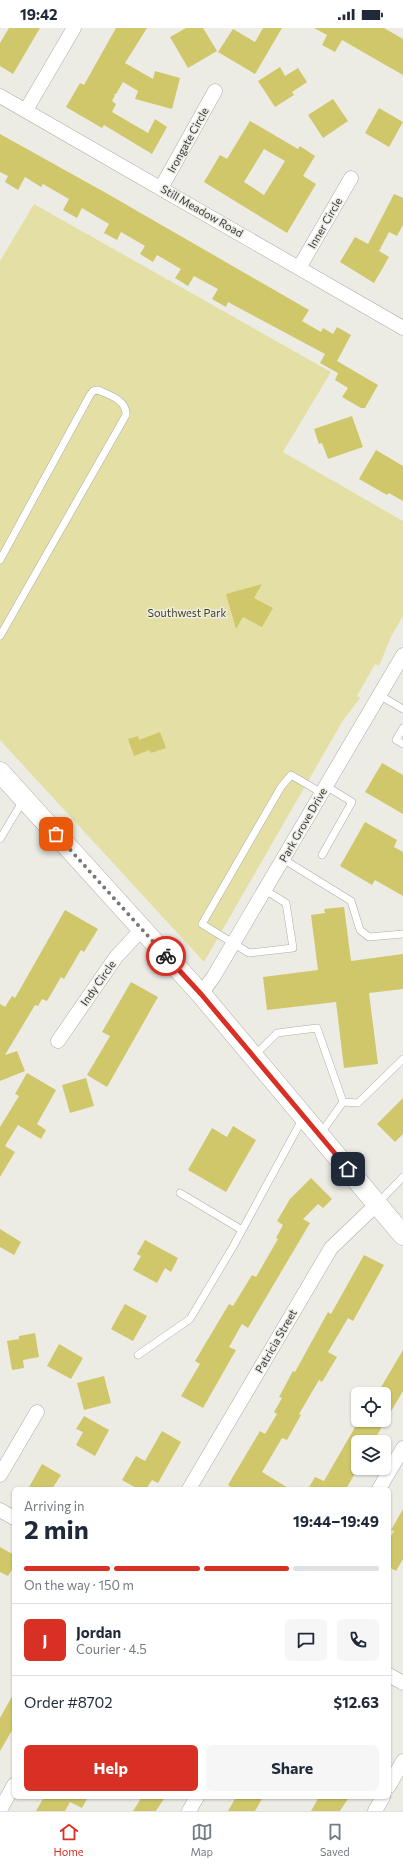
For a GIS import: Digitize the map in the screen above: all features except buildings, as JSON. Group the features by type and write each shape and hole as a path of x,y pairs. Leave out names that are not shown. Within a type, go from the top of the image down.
{"main road":[{"path":"0,772 201,994 403,1235"}],"street":[{"path":"26,110 74,28"},
{"name":"Irongate Circle","path":"161,188 215,92"},
{"name":"Still Meadow Road","path":"0,96 403,328"},
{"name":"Inner Circle","path":"299,268 351,178"},
{"name":"Park Grove Drive","path":"201,994 234,943 403,655"},
{"name":"Indy Circle","path":"58,1041 116,958 142,928"},
{"name":"Patricia Street","path":"190,1487 331,1248 377,1204"},
{"path":"0,1475 38,1412"},
{"path":"380,1487 403,1448"},
{"path":"0,1510 12,1517"},
{"path":"391,1676 403,1683"},
{"path":"396,1780 403,1761"},
{"path":"0,1810 12,1789"},
{"path":"189,1811 196,1799"},
{"path":"375,1811 382,1799"}],"lane":[{"path":"0,560 93,391 98,390 121,401 125,406 126,415 0,636"},
{"path":"379,695 403,709"},
{"path":"403,728 396,740 403,744"},
{"path":"265,890 286,903 293,948 249,953 202,924 281,786 291,775 352,802 322,855"},
{"path":"0,839 24,799"},
{"path":"283,859 351,901 360,930 368,937 403,934"},
{"path":"253,1056 277,1033 317,1028 343,1102"},
{"path":"343,1102 358,1103 403,1059"},
{"path":"319,1135 343,1102"},
{"path":"138,1355 190,1319 242,1230 304,1116"},
{"path":"377,1204 403,1177"},
{"path":"180,1193 242,1230"}],"green space":[{"name":"Southwest Park","path":"34,204 331,372 283,452 403,521 403,616 391,637 379,666 375,664 357,696 360,698 342,722 204,962 0,740 0,261"}],"way so far":[{"path":"56,834 166,956"}],"route":[{"path":"166,956 201,994 348,1169"}]}
